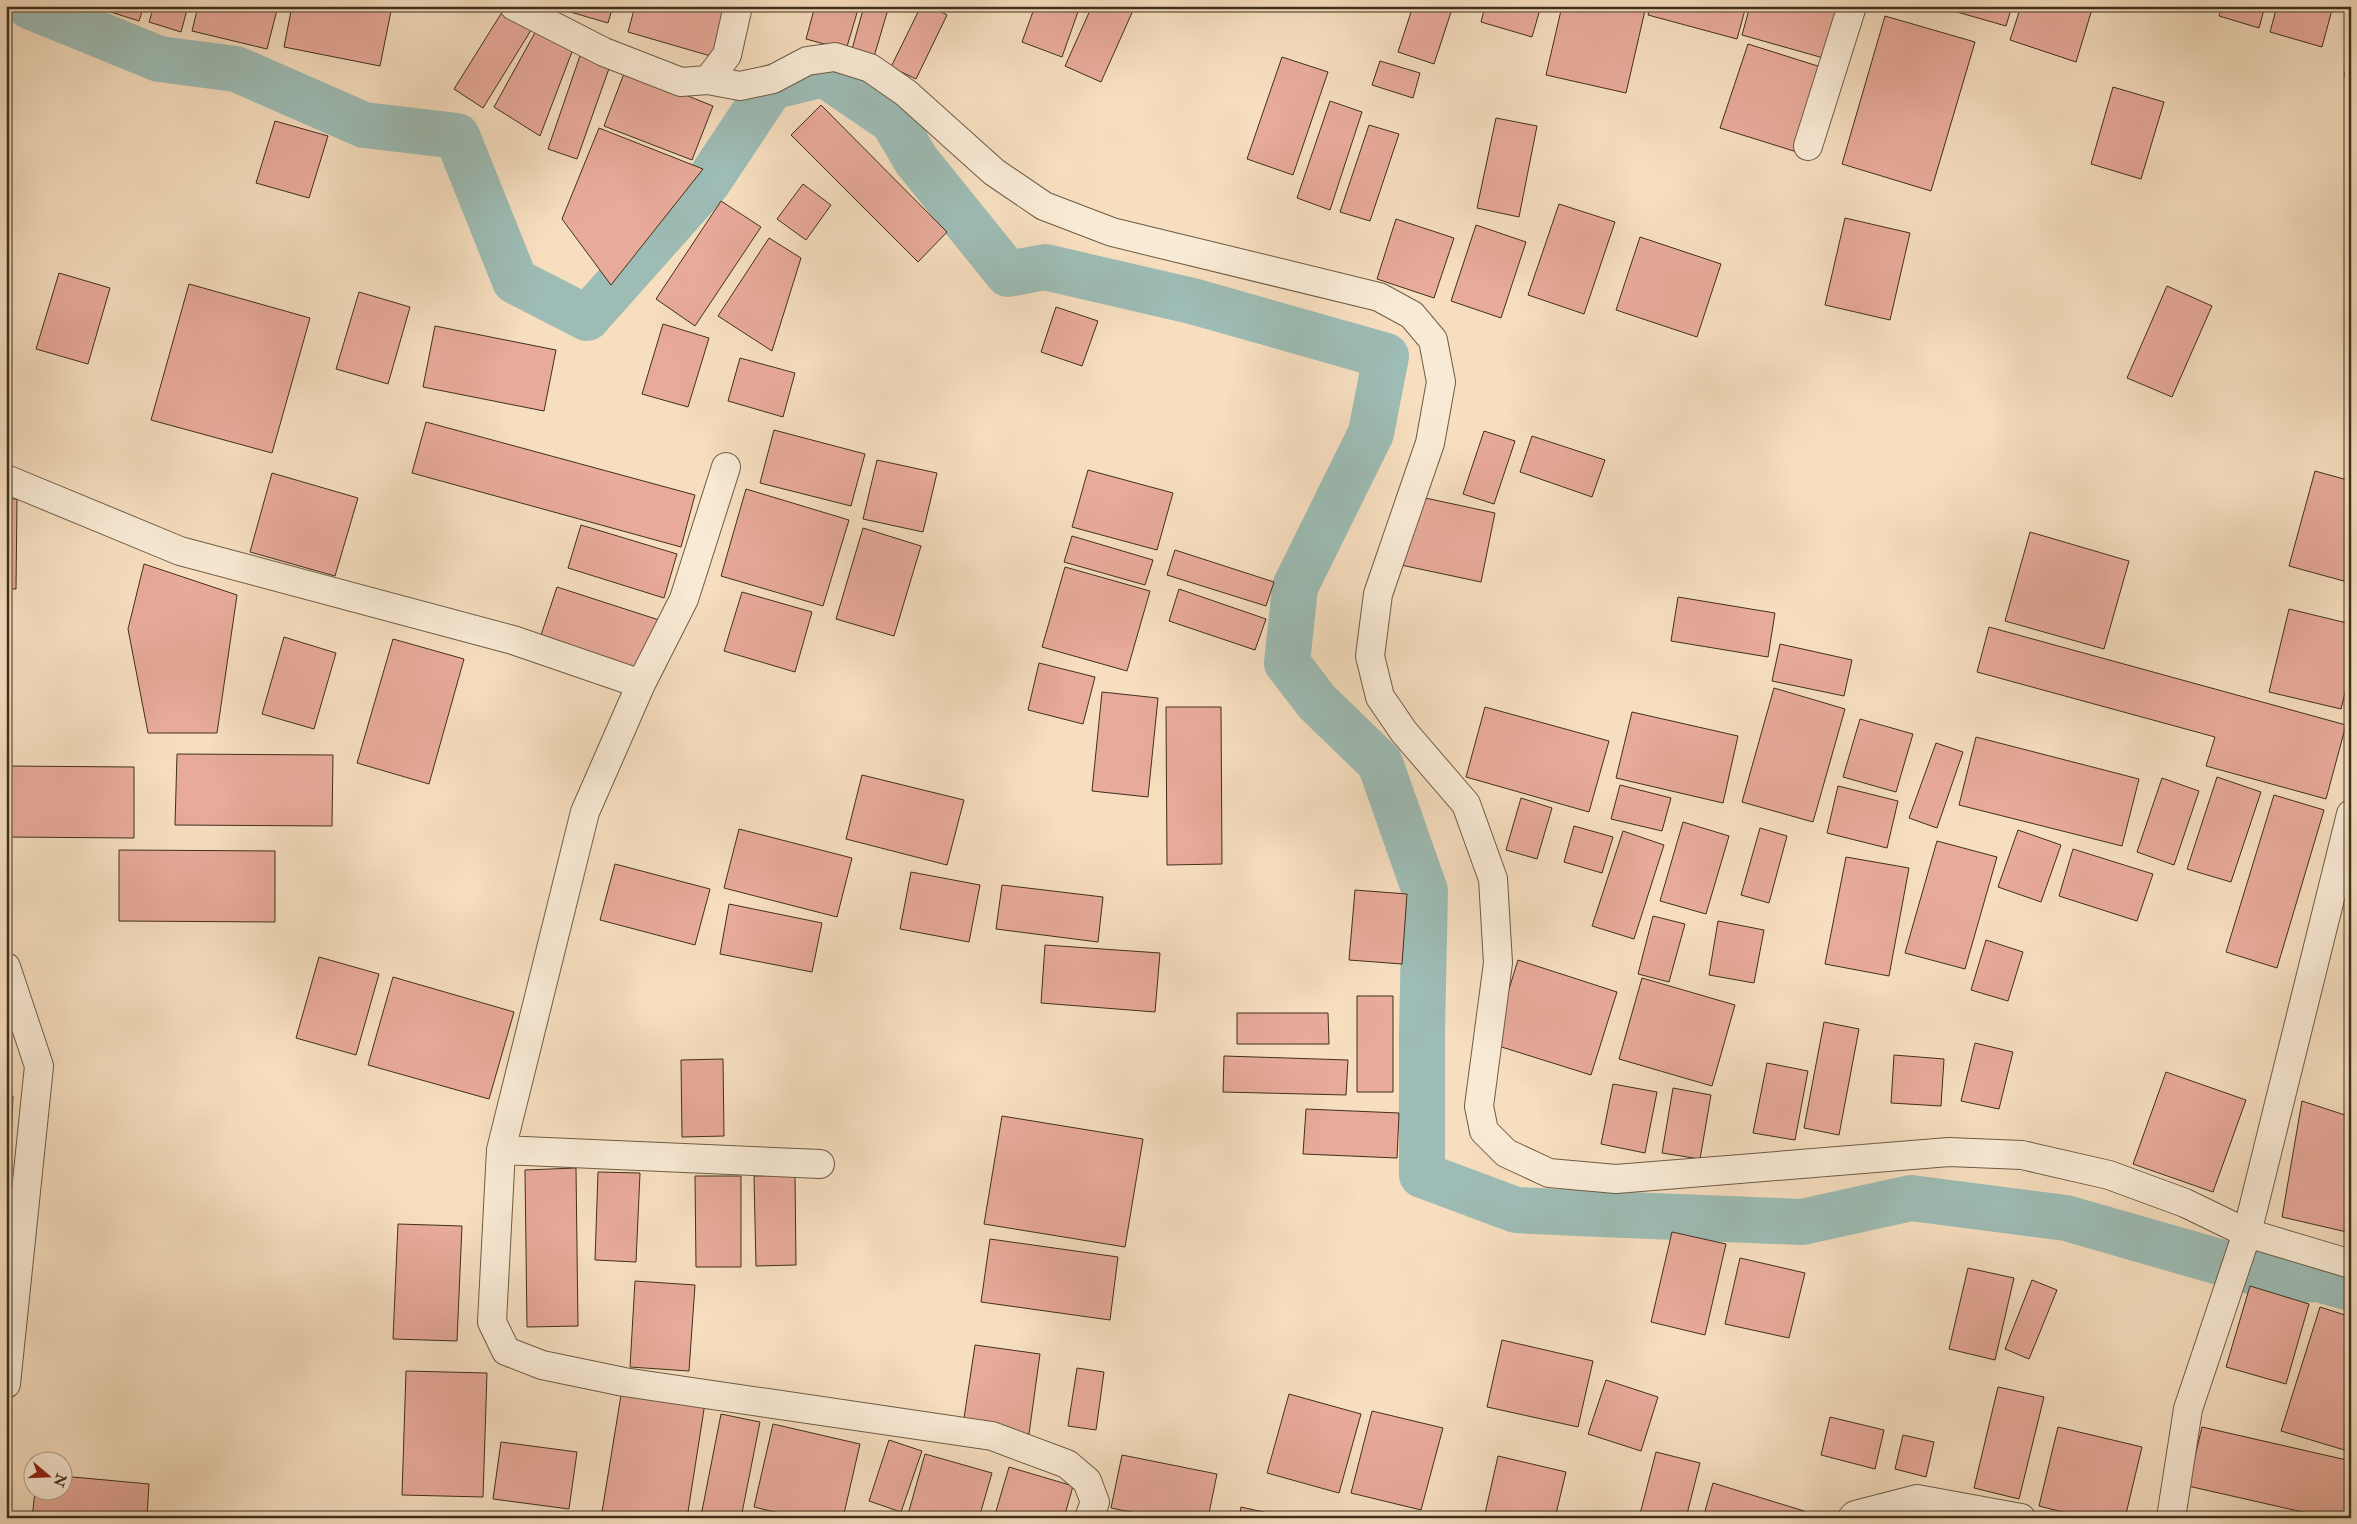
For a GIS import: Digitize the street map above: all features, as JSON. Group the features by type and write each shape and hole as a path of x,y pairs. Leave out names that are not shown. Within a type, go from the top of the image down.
{"street":[{"path":"514,6 604,52 680,82 708,80 740,86 773,80 807,61 835,57 870,68 906,93 994,172 1044,206 1112,232 1379,297 1412,316 1433,340 1440,382 1430,443 1378,594 1370,656 1380,697 1404,732 1466,804 1493,879 1498,963 1479,1106 1484,1131 1506,1153 1549,1172 1616,1179 1949,1152 2022,1155 2109,1175 2185,1203 2247,1232 2351,1264"},
{"path":"708,80 727,55 738,6"},
{"path":"1808,146 1852,6"},
{"path":"726,467 684,599 641,684 585,812 501,1150 492,1322 506,1351 542,1365 624,1382 992,1436 1067,1464 1087,1481 1095,1502 1089,1518"},
{"path":"6,479 180,550 512,640 641,684"},
{"path":"2171,1518 2188,1409 2247,1232 2347,847 2351,814"},
{"path":"6,967 39,1066 6,1384"},
{"path":"501,1150 820,1164"},
{"path":"1852,1518 1855,1515 1917,1499 2021,1518"}],"building":[{"path":"92,6 144,6 139,21"},
{"path":"154,6 188,6 181,32 149,22"},
{"path":"198,6 278,6 267,49 192,31"},
{"path":"292,6 392,6 380,66 284,47"},
{"path":"550,6 613,6 608,23"},
{"path":"635,6 729,6 714,57 628,32"},
{"path":"815,6 859,6 846,50 806,39"},
{"path":"864,6 889,6 873,60 851,53"},
{"path":"921,6 930,6 947,15 916,79 891,67"},
{"path":"1035,6 1080,6 1062,57 1022,42"},
{"path":"1092,6 1135,6 1101,82 1065,66"},
{"path":"1413,6 1453,6 1434,64 1398,52"},
{"path":"1485,6 1541,6 1532,37 1481,22"},
{"path":"1562,6 1646,6 1626,93 1546,75"},
{"path":"1650,6 1746,6 1737,39 1648,15"},
{"path":"1750,6 1850,6 1834,61 1742,35"},
{"path":"1936,6 2012,6 2006,26"},
{"path":"2021,6 2093,6 2076,62 2010,40"},
{"path":"2222,6 2265,6 2259,28 2219,16"},
{"path":"2277,6 2333,6 2322,47 2270,32"},
{"path":"504,9 533,27 483,108 454,89"},
{"path":"1885,16 1975,42 1931,191 1842,164"},
{"path":"537,29 575,44 540,136 494,107"},
{"path":"1748,44 1824,68 1797,152 1720,128"},
{"path":"582,50 612,60 577,159 548,149"},
{"path":"2351,53 2351,78 2344,76"},
{"path":"1282,57 1328,72 1293,175 1247,159"},
{"path":"1380,61 1420,73 1413,98 1372,85"},
{"path":"625,71 713,106 692,160 604,126"},
{"path":"2113,87 2164,102 2141,179 2091,164"},
{"path":"1330,101 1362,112 1330,210 1297,198"},
{"path":"821,105 947,232 918,262 791,135"},
{"path":"1496,118 1537,126 1519,217 1477,208"},
{"path":"275,121 328,136 309,198 256,183"},
{"path":"1369,125 1399,134 1370,221 1340,212"},
{"path":"599,128 703,169 611,285 562,219"},
{"path":"803,184 831,205 806,240 777,219"},
{"path":"721,201 761,227 695,326 656,299"},
{"path":"1559,204 1615,222 1584,314 1528,295"},
{"path":"1845,218 1910,233 1890,320 1825,305"},
{"path":"1396,219 1454,238 1434,298 1377,279"},
{"path":"1476,225 1526,242 1501,318 1451,301"},
{"path":"1640,237 1721,264 1697,337 1616,310"},
{"path":"769,238 801,258 772,351 718,316"},
{"path":"59,273 110,288 88,364 36,349"},
{"path":"189,284 310,318 272,453 151,420"},
{"path":"2167,286 2212,306 2172,397 2127,378"},
{"path":"359,292 410,307 388,384 336,369"},
{"path":"1056,307 1098,321 1082,366 1041,352"},
{"path":"663,324 709,338 688,407 642,394"},
{"path":"435,326 556,350 544,411 423,387"},
{"path":"740,358 795,373 783,417 728,401"},
{"path":"426,422 695,495 681,547 412,473"},
{"path":"774,430 865,454 851,506 760,483"},
{"path":"1484,431 1515,441 1494,504 1463,494"},
{"path":"1532,436 1605,460 1592,497 1520,472"},
{"path":"877,460 937,473 923,532 863,519"},
{"path":"1088,470 1173,493 1157,550 1072,527"},
{"path":"2315,471 2351,481 2351,583 2289,566"},
{"path":"272,473 358,498 335,576 250,552"},
{"path":"746,489 849,520 823,606 721,576"},
{"path":"1416,496 1495,513 1481,582 1401,565"},
{"path":"6,499 17,499 16,589 6,589"},
{"path":"581,525 677,554 664,598 568,568"},
{"path":"863,528 921,546 894,636 836,619"},
{"path":"2030,532 2129,561 2104,649 2005,621"},
{"path":"1072,536 1153,560 1145,585 1064,562"},
{"path":"1175,550 1274,582 1266,606 1167,575"},
{"path":"144,564 237,595 217,733 148,733 128,629"},
{"path":"1065,567 1150,591 1127,671 1042,647"},
{"path":"557,587 659,620 643,671 540,638"},
{"path":"1179,589 1266,619 1255,650 1169,621"},
{"path":"742,592 812,612 795,672 724,651"},
{"path":"1678,597 1775,613 1768,657 1671,641"},
{"path":"2289,609 2351,624 2351,668 2341,709 2269,692"},
{"path":"1989,627 2346,725 2326,799 2206,766 2215,737 1977,672"},
{"path":"284,637 336,653 314,729 262,714"},
{"path":"393,639 464,659 429,784 357,763"},
{"path":"1780,644 1852,660 1844,696 1772,681"},
{"path":"1039,663 1095,677 1083,724 1028,710"},
{"path":"1774,688 1845,709 1813,822 1742,802"},
{"path":"1102,692 1158,698 1148,797 1092,791"},
{"path":"1166,707 1221,707 1222,864 1167,865"},
{"path":"1485,707 1609,741 1589,812 1466,777"},
{"path":"1632,712 1738,736 1723,803 1616,778"},
{"path":"1860,719 1913,734 1896,792 1843,777"},
{"path":"1976,737 2139,779 2122,846 1959,805"},
{"path":"1936,743 1963,752 1937,828 1909,818"},
{"path":"177,754 333,755 332,826 175,825"},
{"path":"6,766 134,767 134,838 6,837"},
{"path":"862,775 964,800 947,865 846,839"},
{"path":"2217,777 2261,792 2231,882 2187,869"},
{"path":"2162,778 2199,791 2174,865 2137,852"},
{"path":"1620,785 1671,798 1662,831 1611,819"},
{"path":"1838,786 1898,801 1887,848 1827,833"},
{"path":"2274,795 2324,810 2277,968 2226,952"},
{"path":"1521,798 1552,808 1537,859 1506,850"},
{"path":"1683,822 1729,836 1706,914 1660,901"},
{"path":"1574,826 1613,837 1602,873 1564,862"},
{"path":"1760,828 1787,836 1769,903 1741,895"},
{"path":"739,829 852,858 837,917 724,888"},
{"path":"2018,830 2061,845 2041,902 1998,887"},
{"path":"1623,831 1664,845 1634,939 1592,926"},
{"path":"1937,841 1997,857 1965,969 1905,953"},
{"path":"2073,849 2153,874 2137,921 2059,896"},
{"path":"119,850 275,851 275,922 119,921"},
{"path":"1846,857 1909,868 1889,976 1825,964"},
{"path":"615,864 710,889 695,945 600,920"},
{"path":"911,872 980,885 969,942 900,929"},
{"path":"1002,885 1103,897 1098,942 996,929"},
{"path":"1355,890 1407,894 1402,964 1349,960"},
{"path":"729,904 822,923 812,972 720,954"},
{"path":"1653,916 1685,924 1669,982 1638,974"},
{"path":"1718,921 1764,930 1754,983 1709,975"},
{"path":"1986,940 2023,952 2008,1001 1971,990"},
{"path":"1045,945 1160,953 1155,1012 1041,1003"},
{"path":"319,957 379,974 356,1055 296,1038"},
{"path":"1518,960 1617,992 1591,1075 1492,1044"},
{"path":"393,977 514,1012 489,1099 368,1065"},
{"path":"1642,978 1735,1005 1712,1086 1619,1059"},
{"path":"1357,996 1393,996 1393,1092 1357,1092"},
{"path":"1237,1013 1328,1013 1329,1044 1237,1044"},
{"path":"1824,1022 1859,1029 1839,1135 1804,1128"},
{"path":"1975,1043 2013,1052 1999,1109 1961,1101"},
{"path":"1894,1055 1944,1059 1941,1106 1891,1103"},
{"path":"1224,1056 1348,1060 1346,1095 1223,1092"},
{"path":"723,1059 724,1136 682,1137 681,1060"},
{"path":"1767,1063 1808,1071 1795,1140 1753,1133"},
{"path":"2166,1072 2246,1100 2213,1192 2133,1164"},
{"path":"1613,1084 1657,1092 1645,1153 1601,1144"},
{"path":"1673,1088 1711,1095 1700,1159 1662,1153"},
{"path":"6,1096 13,1096 11,1148 6,1147"},
{"path":"2302,1101 2351,1117 2351,1233 2282,1217"},
{"path":"1306,1109 1399,1113 1397,1158 1303,1154"},
{"path":"1002,1116 1143,1139 1125,1247 984,1224"},
{"path":"576,1168 578,1326 527,1327 525,1170"},
{"path":"598,1172 640,1173 636,1262 595,1260"},
{"path":"795,1175 796,1265 756,1266 754,1176"},
{"path":"695,1176 741,1176 741,1267 696,1267"},
{"path":"398,1224 462,1226 457,1341 393,1339"},
{"path":"1672,1232 1726,1244 1705,1335 1651,1322"},
{"path":"990,1239 1118,1257 1110,1320 981,1302"},
{"path":"1740,1258 1805,1273 1789,1338 1725,1324"},
{"path":"1968,1268 2014,1278 1995,1360 1949,1349"},
{"path":"2032,1280 2057,1290 2029,1359 2005,1349"},
{"path":"635,1281 695,1285 689,1371 630,1367"},
{"path":"2250,1286 2309,1304 2286,1384 2226,1367"},
{"path":"2320,1307 2351,1317 2351,1452 2281,1431"},
{"path":"1502,1340 1593,1361 1578,1427 1487,1407"},
{"path":"975,1345 1040,1354 1029,1434 963,1425"},
{"path":"1077,1368 1104,1372 1096,1430 1068,1426"},
{"path":"406,1371 487,1373 483,1497 402,1495"},
{"path":"1606,1380 1658,1397 1641,1451 1588,1434"},
{"path":"1998,1387 2044,1397 2019,1499 1974,1488"},
{"path":"622,1389 705,1403 687,1518 601,1518"},
{"path":"1289,1394 1361,1414 1339,1493 1267,1473"},
{"path":"1372,1411 1443,1428 1421,1510 1351,1493"},
{"path":"721,1414 760,1422 741,1518 701,1516"},
{"path":"1830,1417 1884,1430 1875,1469 1821,1455"},
{"path":"773,1424 860,1444 843,1518 799,1518 754,1507"},
{"path":"2058,1427 2142,1447 2125,1518 2086,1518 2039,1506"},
{"path":"2202,1427 2351,1461 2351,1518 2329,1518 2188,1486"},
{"path":"1903,1435 1934,1442 1926,1477 1895,1469"},
{"path":"889,1440 922,1451 901,1512 869,1501"},
{"path":"501,1442 577,1452 569,1509 493,1499"},
{"path":"1656,1452 1700,1463 1686,1518 1639,1518"},
{"path":"925,1454 992,1473 979,1518 907,1518"},
{"path":"1122,1455 1217,1474 1208,1518 1161,1518 1111,1508"},
{"path":"1498,1456 1566,1472 1555,1518 1484,1518"},
{"path":"1009,1467 1073,1486 1064,1518 994,1518"},
{"path":"72,1477 149,1484 147,1518 32,1518 34,1502 72,1502"},
{"path":"1713,1483 1804,1511 1802,1518 1703,1518"},
{"path":"1241,1507 1291,1518 1239,1518"}],"waterway":[{"path":"29,6 159,59 236,69 364,125 457,136 515,281 587,318 708,182 771,87 824,74 893,121 916,160 1008,274 1045,267 1192,301 1386,356 1371,433 1295,587 1287,663 1317,702 1380,763 1425,891 1422,1032 1422,1175 1516,1210 1577,1213 1802,1222 1911,1198 2066,1218 2282,1280 2318,1279 2351,1288"}]}
